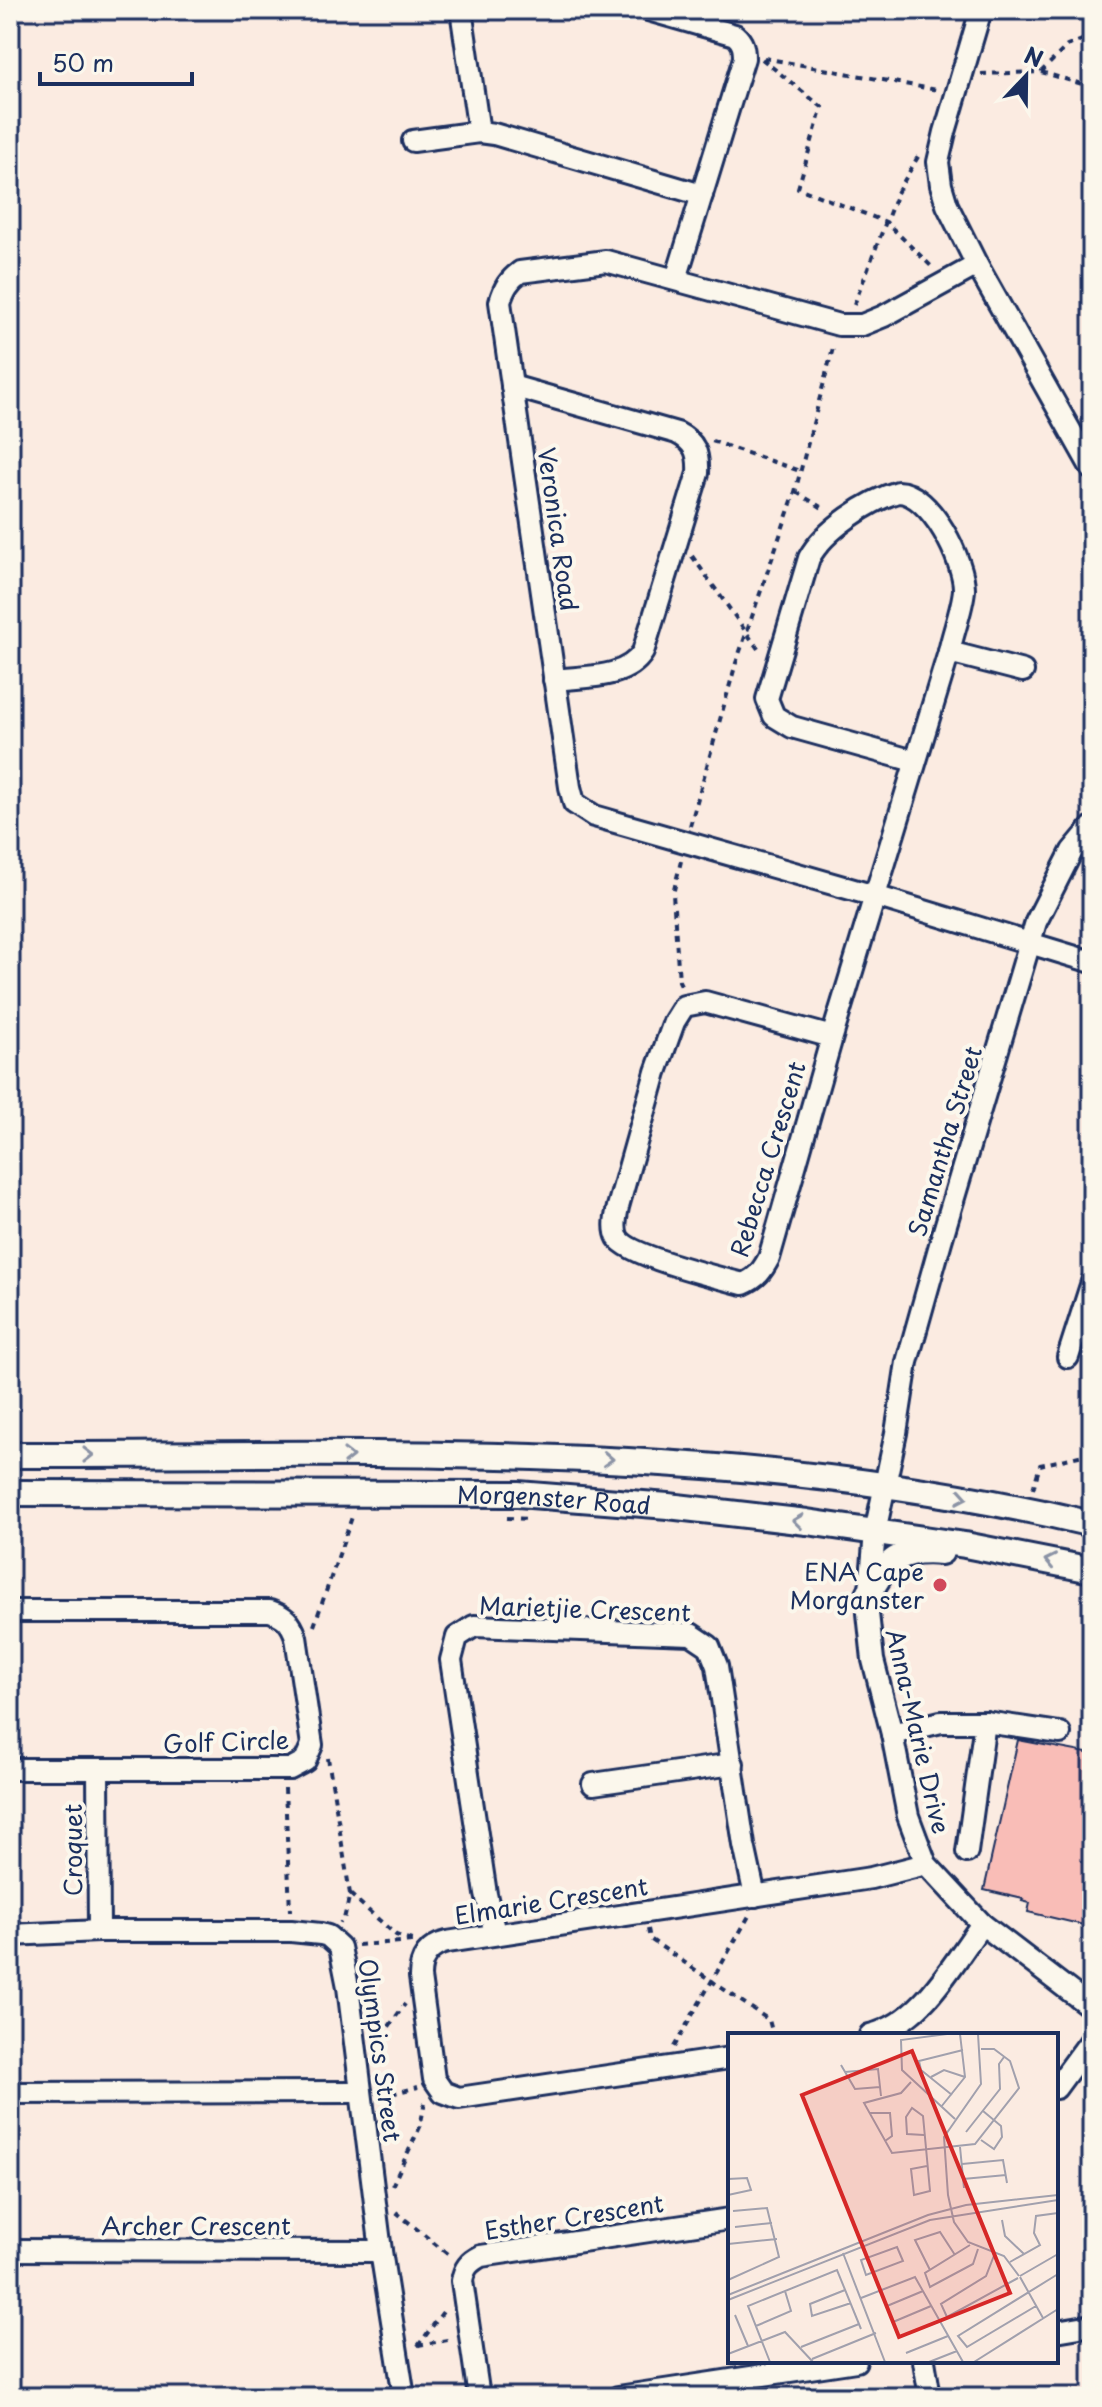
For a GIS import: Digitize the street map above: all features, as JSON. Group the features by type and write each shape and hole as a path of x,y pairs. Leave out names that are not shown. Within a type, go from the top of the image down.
{"main road":[{"name":"Morgenster Road","path":"10,1455 545,1456 664,1463 885,1484 1029,1509 1092,1524"},
{"name":"Morgenster Road","path":"10,1493 518,1494 684,1508 875,1532 1007,1552 1092,1570"},
{"path":"869,1594 880,1571 910,1553 926,1550 990,1556 1007,1552"}],"street":[{"path":"461,10 479,132"},
{"path":"648,10 735,35 752,54 744,58 676,279"},
{"path":"981,10 941,149 940,173 947,205 977,265 1092,469"},
{"path":"413,141 479,132 494,134 702,195"},
{"name":"Veronica Road","path":"977,265 862,325 839,325 606,261 520,272 504,289 500,302 574,803 594,816 1092,962"},
{"path":"512,386 677,433 688,439 699,458 698,473 643,652 636,663 617,672 554,680"},
{"name":"Rebecca Crescent","path":"832,1037 705,1002 684,1006 674,1022 656,1072 618,1207 615,1223 618,1238 628,1247 652,1257 743,1284 762,1272 769,1258 964,593 963,573 958,559 937,521 919,500 904,492 898,492 835,526"},
{"path":"835,526 817,542 809,558 767,699 774,716 792,727 914,761"},
{"path":"949,652 1023,671"},
{"name":"Samantha Street","path":"875,1532 907,1362 1030,943 1058,875 1072,851 1092,827"},
{"path":"1068,1357 1092,1282"},
{"name":"Anna-Marie Drive","path":"875,1532 869,1594 870,1640 908,1816 926,1864 982,1924 1092,2008"},
{"name":"Golf Circle","path":"10,1611 270,1611 289,1622 298,1647 312,1739 310,1751 300,1765 284,1769 10,1769"},
{"name":"Marietjie Crescent","path":"495,1934 486,1894 451,1660 454,1643 466,1629 494,1625 673,1632 702,1639 716,1657 751,1896"},
{"path":"892,1734 941,1722 985,1722 1060,1733"},
{"path":"967,1852 985,1722"},
{"path":"593,1784 733,1764"},
{"name":"Croquet","path":"98,1769 99,1931"},
{"name":"Elmarie Crescent","path":"420,1977 423,1959 435,1946 495,1934 871,1878 926,1864"},
{"path":"876,2033 895,2027 920,2007 982,1924"},
{"path":"10,1935 99,1931 291,1931 334,1941"},
{"name":"Olympics Street","path":"334,1941 348,1987 381,2251 404,2397"},
{"path":"420,1977 433,2073 439,2088 459,2098 728,2058"},
{"path":"1058,2085 1092,2039"},
{"path":"10,2093 361,2092"},
{"name":"Esther Crescent","path":"463,2275 470,2262 481,2256 728,2219"},
{"name":"Archer Crescent","path":"10,2250 381,2251"},
{"path":"463,2275 479,2397"},
{"path":"1058,2331 1092,2325"},
{"path":"618,2397 843,2363"},
{"path":"924,2363 930,2397"}],"path":[{"path":"1041,72 1067,46 1092,36"},
{"path":"752,54 955,96"},
{"path":"752,54 822,107 798,188 886,222 947,281"},
{"path":"962,73 1001,75 1041,72 1092,87"},
{"path":"691,1003 679,981 673,894 736,663 795,492 839,325 855,303 897,193 920,152 941,149"},
{"path":"695,448 713,441 800,471"},
{"path":"795,492 827,511 835,526"},
{"path":"676,542 684,545 774,671"},
{"path":"1033,1489 1040,1465 1092,1453"},
{"path":"298,1647 317,1621 345,1529 352,1517"},
{"path":"310,1751 330,1758 350,1894 334,1941 414,1940"},
{"path":"284,1769 291,1931"},
{"path":"350,1894 396,1935 435,1946"},
{"path":"670,2067 668,2057 750,1914 751,1896"},
{"path":"644,1912 650,1939 769,2020 772,2033"},
{"path":"372,2050 413,1993 420,1977"},
{"path":"361,2092 377,2098 424,2085 439,2088"},
{"path":"376,2207 394,2183 414,2141 427,2092 439,2088"},
{"path":"376,2207 389,2206 463,2275 454,2296 418,2346"},
{"path":"396,2350 469,2336"}],"building":[{"path":"1018,1740 1092,1754 1092,1927 1028,1912 1030,1903 1023,1899 984,1890"}],"place":[{"name":"ENA Cape Morganster","path":"940,1585"}]}
